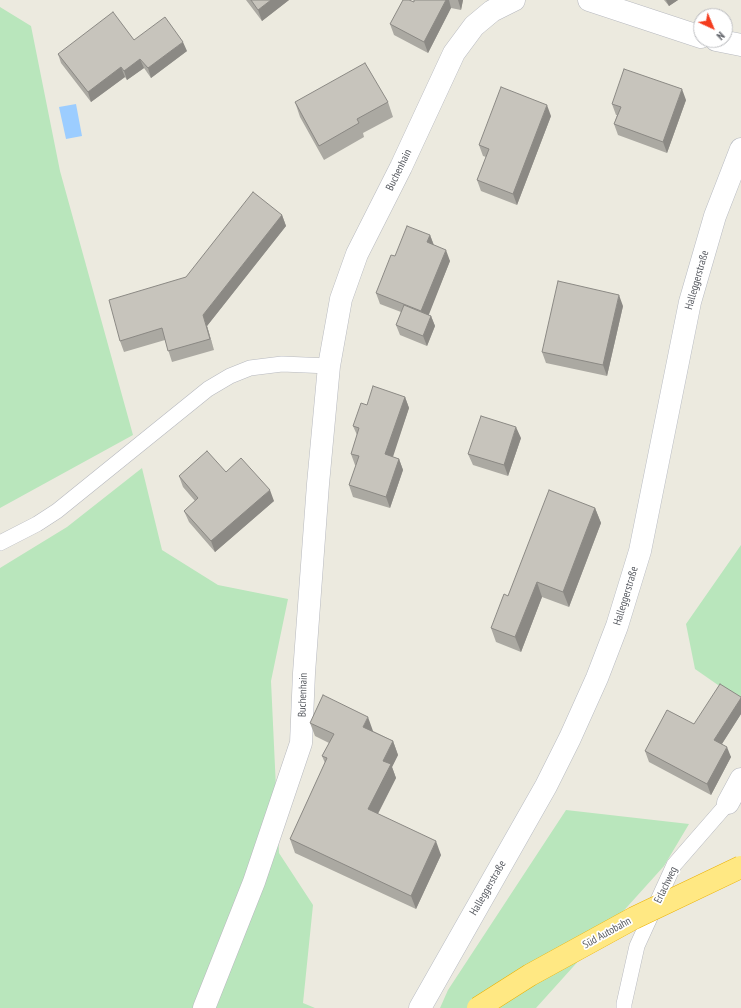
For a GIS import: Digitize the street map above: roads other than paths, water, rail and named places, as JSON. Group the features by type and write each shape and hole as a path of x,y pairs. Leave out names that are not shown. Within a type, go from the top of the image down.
{"highway":[{"name":"Süd Autobahn","path":"478,1008 530,975 634,918 741,867"}],"street":[{"name":"Buchenhain","path":"204,1008 254,882 301,743 304,674 318,484 329,366 340,299 357,254 454,53 474,26 492,11 514,0"},
{"path":"588,0 693,34"},
{"name":"Halleggerstraße","path":"420,1008 546,786 594,685 617,626 640,551 690,302 715,216 741,150"},
{"name":"Erlachweg","path":"728,803 741,779"}],"lane":[{"path":"0,543 38,524 57,511 208,389 230,376 250,368 282,364 329,366"},
{"name":"Erlachweg","path":"624,1008 637,946 674,865 728,803"}],"water":[{"path":"76,104 82,136 66,139 59,107"}]}
